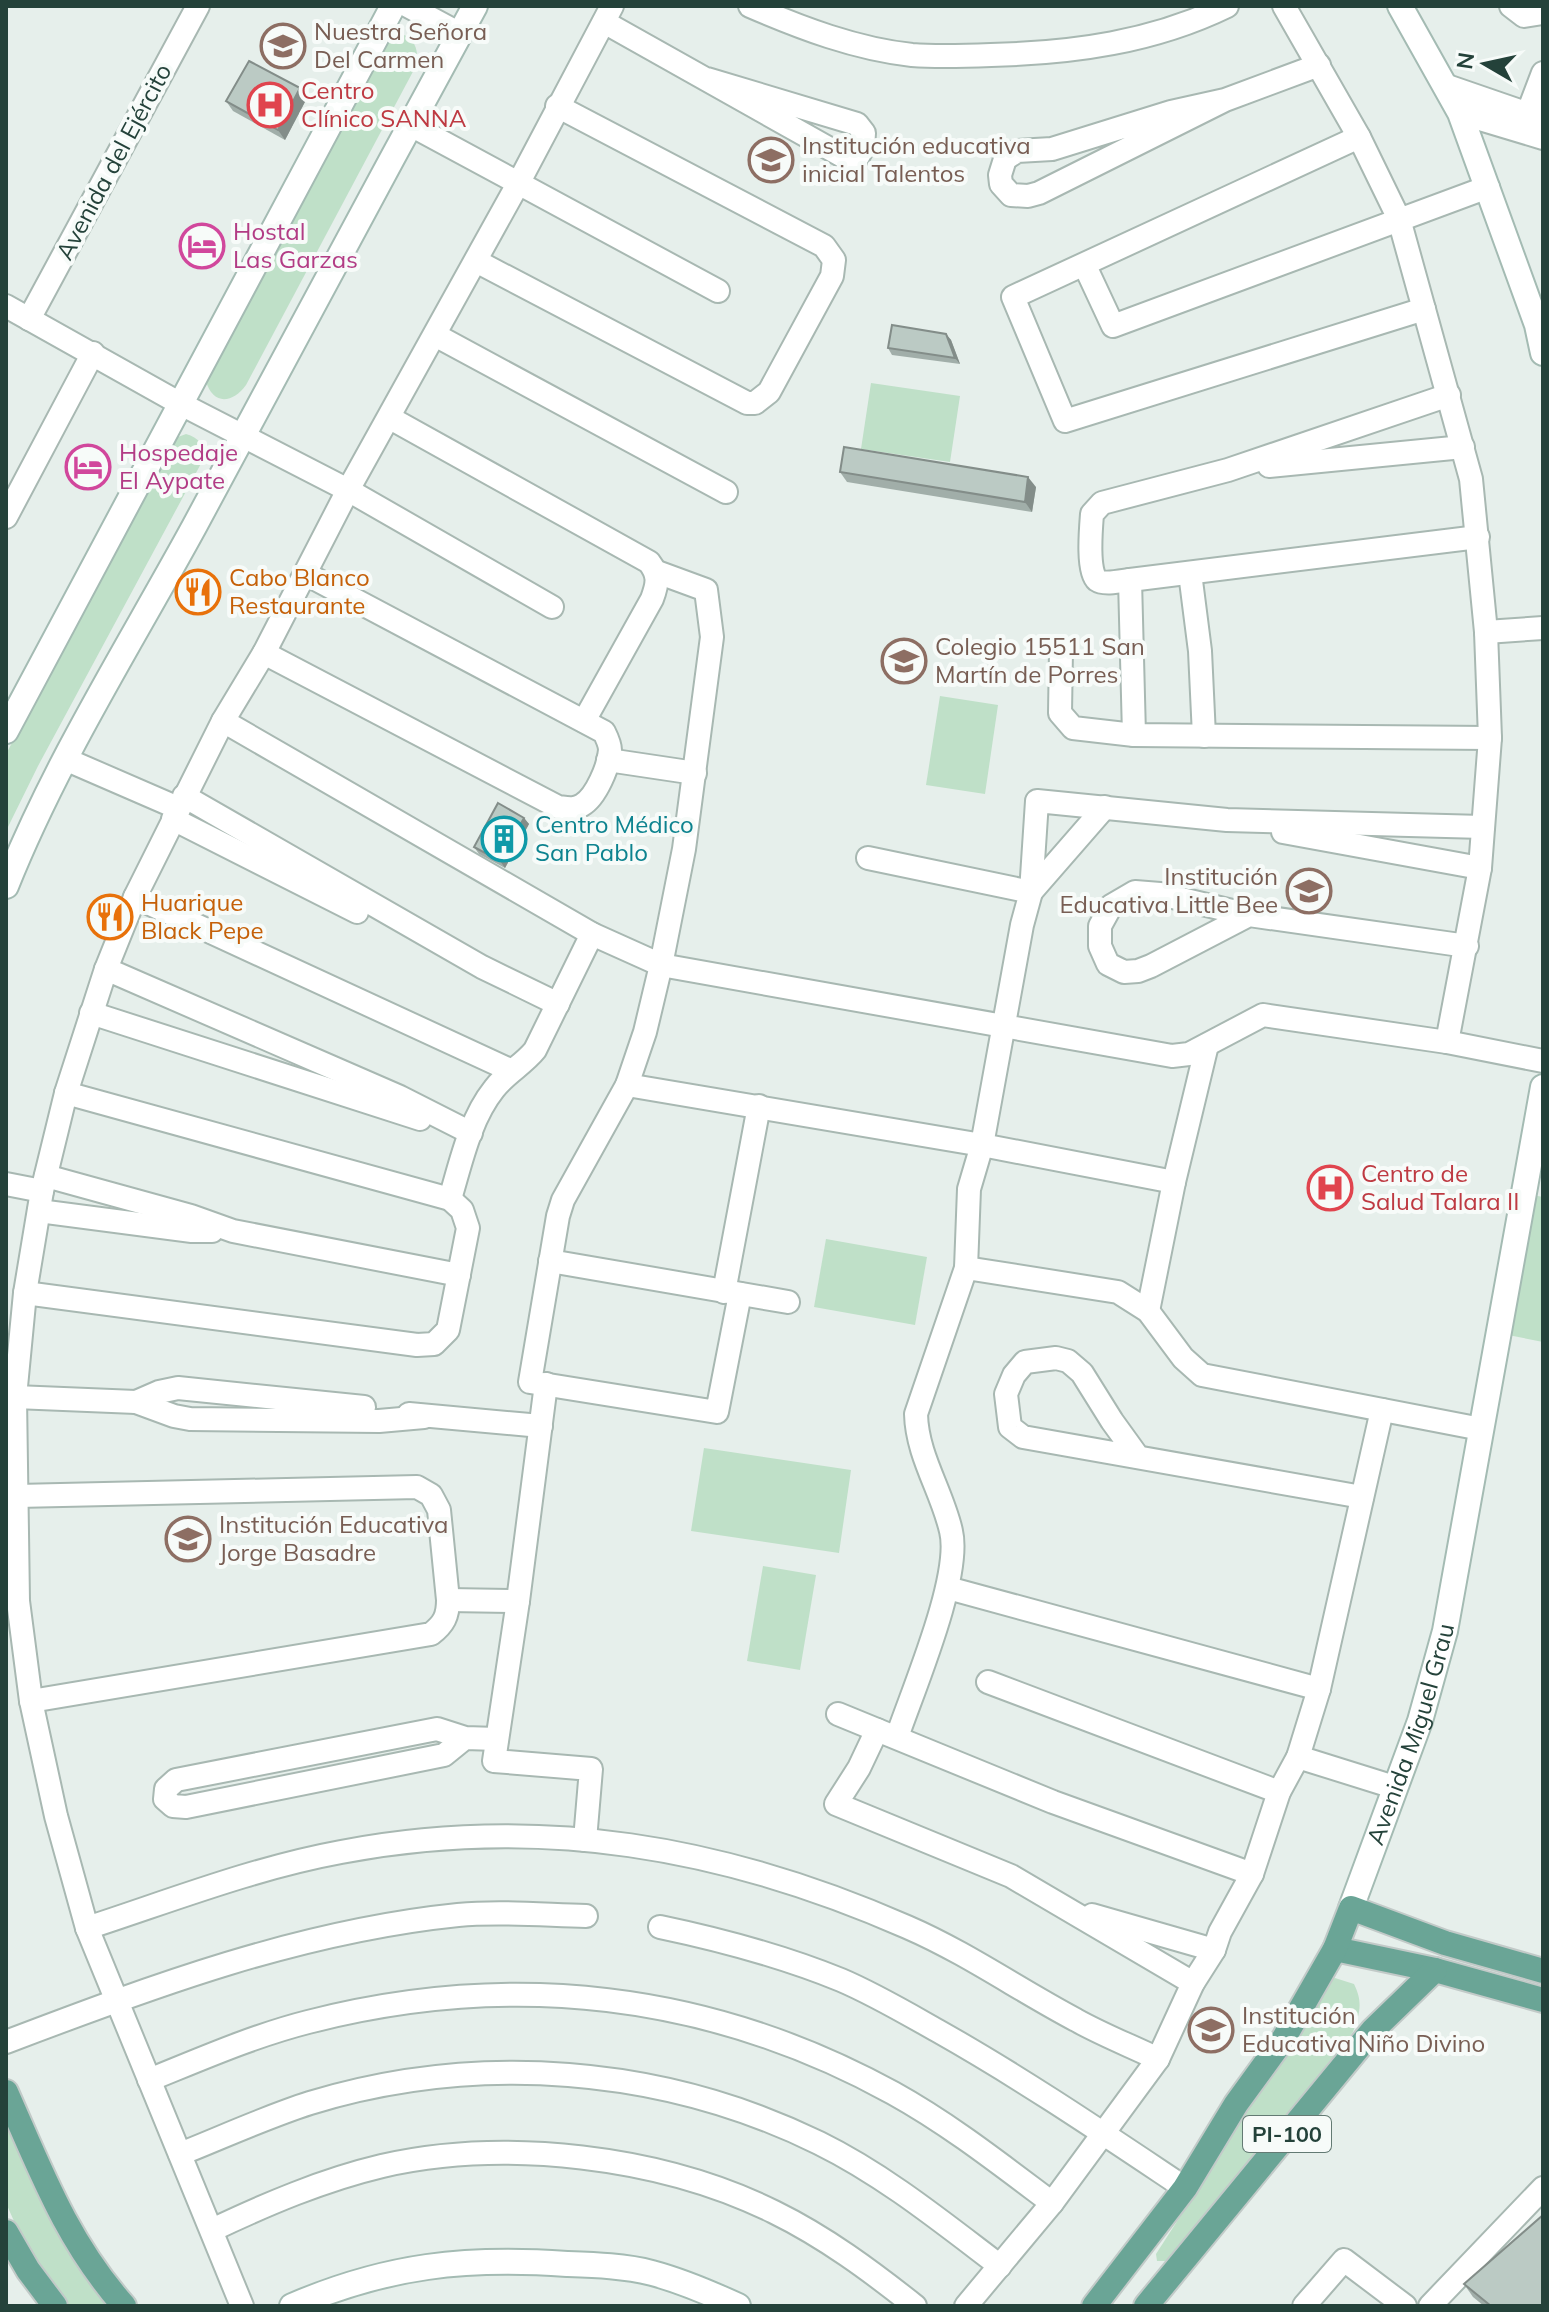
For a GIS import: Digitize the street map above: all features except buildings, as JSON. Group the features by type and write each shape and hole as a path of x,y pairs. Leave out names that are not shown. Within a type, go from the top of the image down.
{"main road":[{"path":"6,731 393,6"},
{"path":"6,886 65,759 475,6"},
{"path":"1400,6 1460,113 1537,325 1543,353"},
{"name":"Avenida Miguel Grau","path":"1094,2306 1185,2188 1236,2104 1284,2038 1335,1949 1420,1721 1445,1631 1481,1429 1533,1187 1543,1087"},
{"path":"1351,1908 1445,1943 1543,1971"},
{"path":"1335,1949 1435,1970 1543,2000"},
{"name":"PI-100","path":"1146,2306 1373,2030 1435,1970"},
{"path":"6,2092 74,2239 97,2275 124,2306"},
{"path":"6,2232 28,2270 55,2306"},
{"path":"298,2305 390,2274 430,2265 484,2260 601,2266 651,2273 704,2290 738,2306"},
{"path":"1131,2260 1163,2286"}],"street":[{"name":"Avenida del Ejército","path":"29,319 198,6"},
{"path":"408,6 460,34"},
{"path":"750,6 805,29 862,46 911,55 952,56 1035,54 1126,42 1227,6"},
{"path":"1284,6 1359,137 1399,219 1471,479 1486,632 1490,738 1480,868 1447,1042"},
{"path":"1511,6 1524,16 1543,13"},
{"path":"242,2306 114,2001 87,1928 56,1816 12,1601 17,1496 15,1397 25,1293 42,1193 66,1093 91,1013 135,897 223,721 264,653 348,490 476,261 608,14 707,79 846,158 857,158 863,148 864,133 857,124 707,79"},
{"path":"1225,100 1171,112 1052,149 1017,151 1010,154 1002,165 1001,184 1005,191 1019,197 1039,193 1225,100 1319,65"},
{"path":"1447,86 1535,117 1543,73"},
{"path":"476,261 747,403 755,403 769,392 832,276 834,260 824,246 557,106"},
{"path":"1460,113 1543,138"},
{"path":"409,124 718,291"},
{"path":"1359,137 1013,297 1065,421 1424,309"},
{"path":"1052,149 1053,168 1064,182"},
{"path":"1085,266 1113,326 1488,187"},
{"path":"6,306 179,403 348,490 552,607"},
{"path":"435,335 726,492"},
{"path":"6,517 93,353"},
{"path":"1449,395 1228,470 1102,503 1094,509 1092,519 1091,562 1094,576 1102,582 1478,537"},
{"path":"390,418 649,562 657,572 706,590 712,637 684,849 661,965 645,1032 627,1085 563,1200 530,1382 717,1412 759,1106"},
{"path":"1350,429 1358,457"},
{"path":"1228,470 1463,447"},
{"path":"584,721 652,599 657,572"},
{"path":"1190,573 1200,651 1204,736"},
{"path":"264,653 558,807 573,809 586,804 596,789 611,746 604,732 306,574"},
{"path":"1130,580 1134,735"},
{"path":"1486,632 1543,628"},
{"path":"1061,650 1059,703 1064,721 1073,728 1134,735 1490,738"},
{"path":"223,721 592,934 661,965 1172,1056 1189,1054 1263,1015 1447,1042 1543,1061"},
{"path":"65,759 178,808 401,934 482,967 558,1004"},
{"path":"608,760 695,773"},
{"path":"1193,1983 1011,1876 836,1804 859,1768 887,1734 948,1588 954,1547 951,1530 917,1435 916,1414 966,1268 969,1189 982,1145 1002,1025 1031,892 1037,801 1227,820 1483,827"},
{"path":"1031,892 1105,807"},
{"path":"1227,820 1480,868"},
{"path":"868,858 1031,892"},
{"path":"1249,915 1138,971 1124,972 1108,964 1100,946 1100,926 1111,906 1135,892 1160,894 1249,915 1467,946"},
{"path":"135,897 510,1070"},
{"path":"450,1199 480,1109 510,1070 529,1058 535,1050 592,934"},
{"path":"106,969 400,1097 471,1133"},
{"path":"91,1013 399,1114 471,1133"},
{"path":"1148,1311 1174,1182 1207,1045"},
{"path":"627,1085 982,1145 1174,1182"},
{"path":"25,1293 417,1345 434,1344 448,1330 468,1228 462,1210 450,1199 66,1093"},
{"path":"6,1184 192,1231 233,1231"},
{"path":"42,1193 191,1216 233,1231 459,1275"},
{"path":"550,1261 788,1302"},
{"path":"966,1268 1118,1292 1148,1311 1183,1358 1202,1375 1481,1429"},
{"path":"1138,1457 1082,1373 1068,1361 1041,1358 1025,1362 1014,1375 1006,1394 1007,1411 1010,1427 1023,1437 1362,1497"},
{"path":"546,1384 494,1761 591,1769 585,1840"},
{"path":"15,1397 136,1402 178,1388 381,1408 424,1417 541,1426"},
{"path":"966,2306 1052,2203 1158,2059 1193,1983 1214,1950 1220,1932 1252,1874 1279,1792 1298,1757 1319,1689 1382,1410"},
{"path":"17,1496 417,1487 431,1495 439,1510 448,1600 448,1614 441,1626 431,1634 31,1701"},
{"path":"948,1588 1319,1689"},
{"path":"448,1600 518,1601"},
{"path":"988,1682 1279,1792"},
{"path":"838,1714 1053,1802 1252,1874"},
{"path":"465,1738 444,1755 186,1807 173,1806 165,1799 166,1789 176,1780 437,1729 465,1738 497,1739"},
{"path":"1298,1757 1394,1787"},
{"path":"87,1928 238,1878 339,1852 439,1838 536,1837 636,1846 759,1871 845,1902 977,1961 1077,2021 1158,2059"},
{"path":"1064,1907 1214,1950"},
{"path":"6,2042 114,2001 286,1946 351,1930 461,1915 586,1916"},
{"path":"660,1927 725,1941 843,1981 959,2043 1185,2188"},
{"path":"149,2080 306,2022 408,2001 509,1993 611,2000 719,2021 797,2048 927,2113 1052,2203"},
{"path":"180,2154 311,2103 420,2078 499,2072 607,2079 674,2091 719,2104 773,2122 822,2144 879,2178 1000,2266"},
{"path":"212,2230 306,2190 385,2165 467,2155 569,2157 665,2173 773,2211 845,2252 915,2306"},
{"path":"1430,2306 1543,2188"},
{"path":"1304,2306 1344,2260 1405,2306"}],"green space":[{"path":"402,34 415,46 417,64 246,385 229,398 218,398 206,381 384,40"},
{"path":"871,383 960,396 950,462 861,449"},
{"path":"186,434 200,442 204,458 6,831 6,754 172,445 178,437"},
{"path":"940,696 998,705 985,794 926,785"},
{"path":"1523,1193 1543,1197 1543,1342 1488,1331"},
{"path":"826,1239 927,1257 915,1325 814,1307"},
{"path":"704,1448 851,1470 839,1553 691,1531"},
{"path":"763,1566 816,1575 800,1670 747,1661"},
{"path":"1335,1978 1354,1984 1359,1996 1360,2008 1353,2032 1181,2247 1165,2261 1157,2261 1156,2254 1280,2061 1323,1982"},
{"path":"6,2122 77,2264 111,2306 66,2306 17,2228 6,2203"}],"place":[{"name":"Nuestra Señora Del Carmen","path":"283,46"},
{"name":"Centro Clínico SANNA","path":"270,105"},
{"name":"Institución educativa inicial Talentos","path":"771,160"},
{"name":"Hostal Las Garzas","path":"202,246"},
{"name":"Hospedaje El Aypate","path":"88,467"},
{"name":"Cabo Blanco Restaurante","path":"198,592"},
{"name":"Colegio 15511 San Martín de Porres","path":"904,661"},
{"name":"Centro Médico San Pablo","path":"504,839"},
{"name":"Institución Educativa Little Bee","path":"1309,891"},
{"name":"Huarique Black Pepe","path":"110,917"},
{"name":"Centro de Salud Talara II","path":"1330,1188"},
{"name":"Institución Educativa Jorge Basadre","path":"188,1539"},
{"name":"Institución Educativa Niño Divino","path":"1211,2030"}]}
